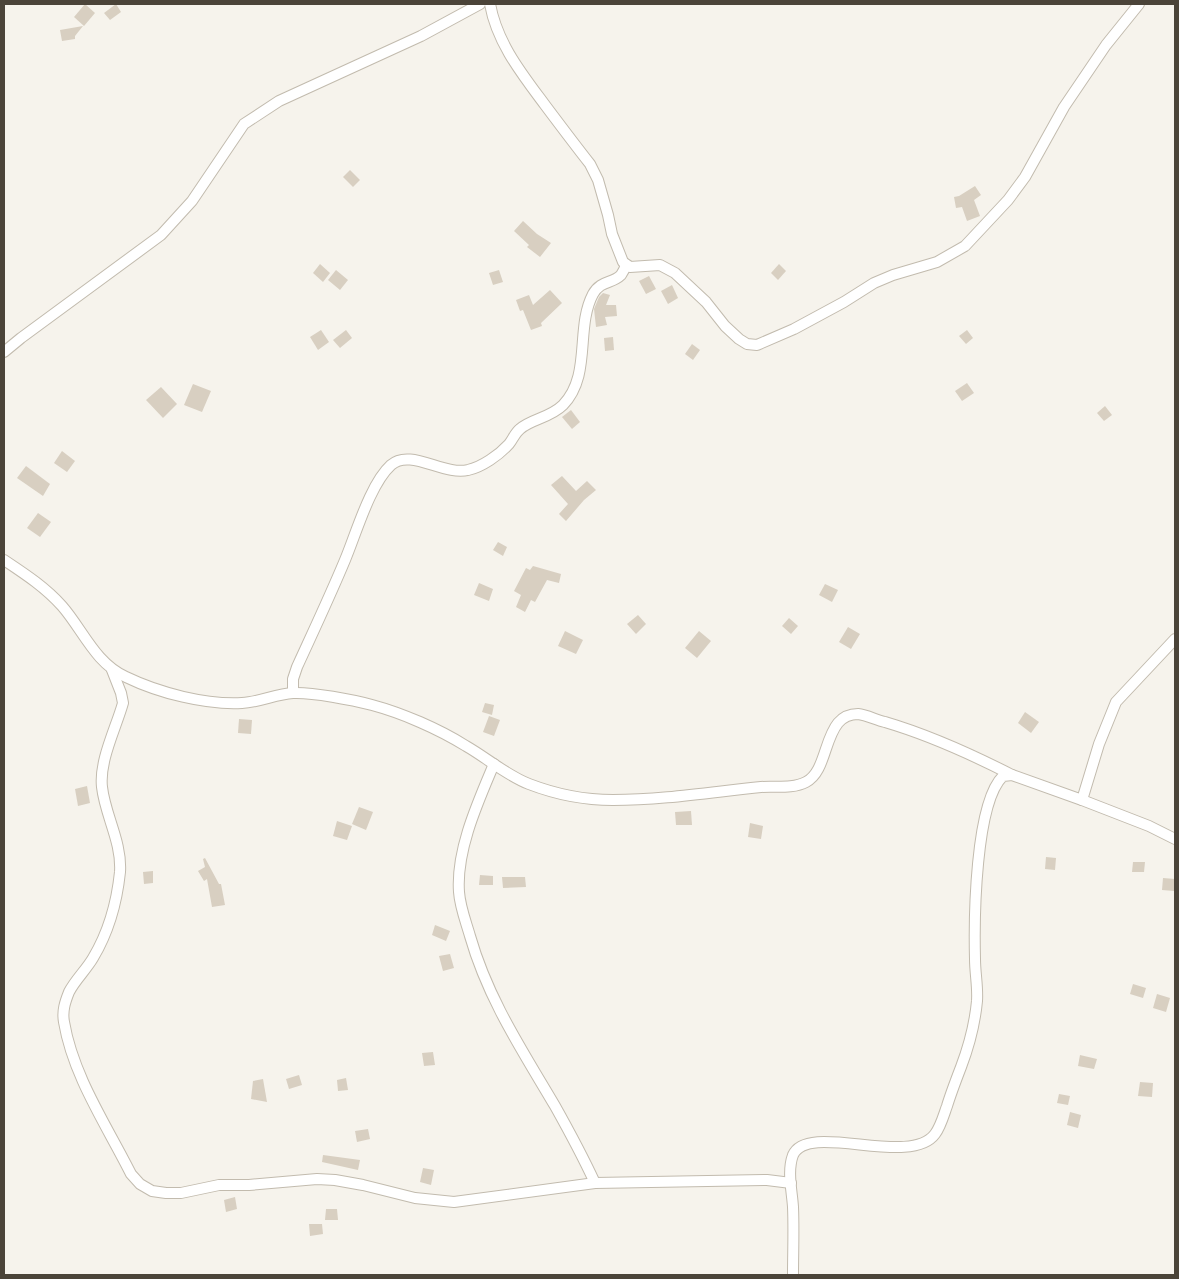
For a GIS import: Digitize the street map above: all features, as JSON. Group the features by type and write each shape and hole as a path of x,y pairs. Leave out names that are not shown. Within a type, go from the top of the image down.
{"street":[{"path":"4,352 161,235 192,200 244,124 279,101 421,36 480,4"},
{"path":"490,4 491,12 508,53 594,172 603,196 612,234 623,262 626,265 635,267 660,266 675,273 706,302 725,326 739,339 752,346 766,342 794,329 844,302 874,283 937,262 965,246 1008,200 1025,177 1070,99 1106,45 1138,4"},
{"path":"293,693 293,679 297,667 341,569 368,502 385,472 392,464 404,460 420,461 452,470 462,471 475,468 503,450 524,426 554,412 562,406 567,400 579,374 588,308 593,294 600,285 621,275 626,265"},
{"path":"4,560 38,583 63,607 91,647 112,670 127,678 195,699 242,703 293,693 337,698 372,705 399,714 445,734 506,773 537,787 563,794 610,800 654,799 710,792 797,786 808,782 816,774 830,736 838,724 845,716 856,714 920,734 983,760 1012,775 1149,826 1175,839"},
{"path":"1082,800 1099,744 1116,702 1175,639"},
{"path":"112,670 123,702 112,740 104,759 102,786 108,815 116,838 120,870 114,903 102,942 70,991 64,1007 64,1021 75,1063 131,1174 140,1184 152,1191 166,1193 219,1185 249,1185 317,1179 336,1180 415,1198 454,1202 595,1183 766,1180 791,1183"},
{"path":"494,764 473,819 461,861 459,892 463,914 492,997 524,1056 554,1105 595,1183"},
{"path":"793,1275 791,1183 793,1156 798,1146 810,1142 894,1146 914,1145 927,1141 936,1134 963,1062 977,1002 978,988 975,972 974,942 977,886 984,820 994,788 1003,776 1012,775"}],"building":[{"path":"85,4 95,13 84,26 74,17"},
{"path":"116,4 121,12 110,20 104,13"},
{"path":"83,26 75,36 75,39 62,41 60,30"},
{"path":"350,170 360,180 353,187 343,177"},
{"path":"975,186 981,195 974,200 980,216 967,221 962,207 956,208 954,197"},
{"path":"523,221 537,234 551,243 540,257 527,247 529,245 514,231"},
{"path":"320,264 330,273 323,282 313,273"},
{"path":"779,264 786,271 778,280 771,273"},
{"path":"336,270 348,280 340,290 328,280"},
{"path":"499,270 503,282 493,285 489,273"},
{"path":"649,276 656,289 646,294 639,281"},
{"path":"672,285 678,298 668,304 661,291"},
{"path":"550,290 562,303 541,323 542,326 531,330 523,310 520,311 516,300 529,295 533,305"},
{"path":"603,293 610,295 606,305 616,305 617,316 605,317 607,325 596,327 594,309 599,297"},
{"path":"321,330 329,342 318,350 310,337"},
{"path":"346,330 352,338 340,348 333,340"},
{"path":"967,330 973,338 966,344 959,336"},
{"path":"613,337 614,350 605,351 604,338"},
{"path":"692,344 700,350 693,360 685,354"},
{"path":"967,383 974,393 962,401 955,391"},
{"path":"193,384 211,391 202,412 184,405"},
{"path":"161,387 177,404 163,418 146,400"},
{"path":"1105,406 1112,415 1104,421 1097,413"},
{"path":"571,410 580,422 572,429 562,417"},
{"path":"62,451 75,461 67,472 54,463"},
{"path":"26,466 50,484 43,496 17,478"},
{"path":"562,476 576,491 587,481 596,490 584,500 566,521 559,514 568,504 551,485"},
{"path":"38,513 51,522 40,537 27,528"},
{"path":"498,542 507,547 503,556 493,550"},
{"path":"533,566 561,574 559,583 547,580 535,602 531,600 525,612 516,607 521,595 514,591 526,568 530,570"},
{"path":"479,583 493,589 489,601 474,595"},
{"path":"825,584 838,590 832,602 819,595"},
{"path":"638,615 646,624 636,634 627,624"},
{"path":"789,618 798,626 791,634 782,626"},
{"path":"848,627 860,634 851,649 839,642"},
{"path":"565,631 583,640 576,654 558,646"},
{"path":"699,631 711,641 697,658 685,648"},
{"path":"485,703 494,705 492,715 482,712"},
{"path":"1025,712 1039,722 1031,733 1018,723"},
{"path":"489,716 500,720 494,736 483,732"},
{"path":"239,719 252,720 251,734 238,733"},
{"path":"87,786 90,803 78,806 75,789"},
{"path":"359,807 373,812 366,830 352,824"},
{"path":"691,811 692,825 676,825 675,812"},
{"path":"337,821 352,826 347,840 333,836"},
{"path":"750,823 763,826 761,839 748,837"},
{"path":"1046,857 1056,858 1055,870 1045,869"},
{"path":"205,858 219,884 221,884 225,905 212,907 207,879 204,881 198,871 205,867 203,859"},
{"path":"1133,862 1145,862 1144,872 1132,872"},
{"path":"153,871 153,883 144,884 143,872"},
{"path":"480,875 493,876 493,885 479,885"},
{"path":"502,877 525,877 526,887 503,888"},
{"path":"1163,878 1175,879 1174,891 1162,890"},
{"path":"435,925 450,931 446,941 432,935"},
{"path":"450,954 454,968 443,971 439,956"},
{"path":"1133,984 1146,988 1143,998 1130,994"},
{"path":"1157,994 1170,998 1166,1012 1153,1008"},
{"path":"433,1052 435,1065 424,1066 422,1053"},
{"path":"1080,1055 1097,1059 1094,1069 1078,1066"},
{"path":"299,1075 302,1085 289,1089 286,1079"},
{"path":"346,1078 348,1090 338,1091 337,1080"},
{"path":"263,1079 267,1102 251,1099 253,1081"},
{"path":"1140,1082 1153,1083 1152,1097 1138,1096"},
{"path":"1059,1094 1070,1096 1068,1105 1057,1103"},
{"path":"1070,1112 1081,1115 1078,1128 1067,1125"},
{"path":"368,1129 370,1139 357,1142 355,1131"},
{"path":"323,1155 360,1160 358,1170 322,1162"},
{"path":"423,1168 434,1170 431,1185 420,1182"},
{"path":"235,1197 237,1209 226,1212 224,1200"},
{"path":"326,1209 337,1209 338,1220 325,1220"},
{"path":"309,1224 322,1224 323,1234 310,1236"}]}
